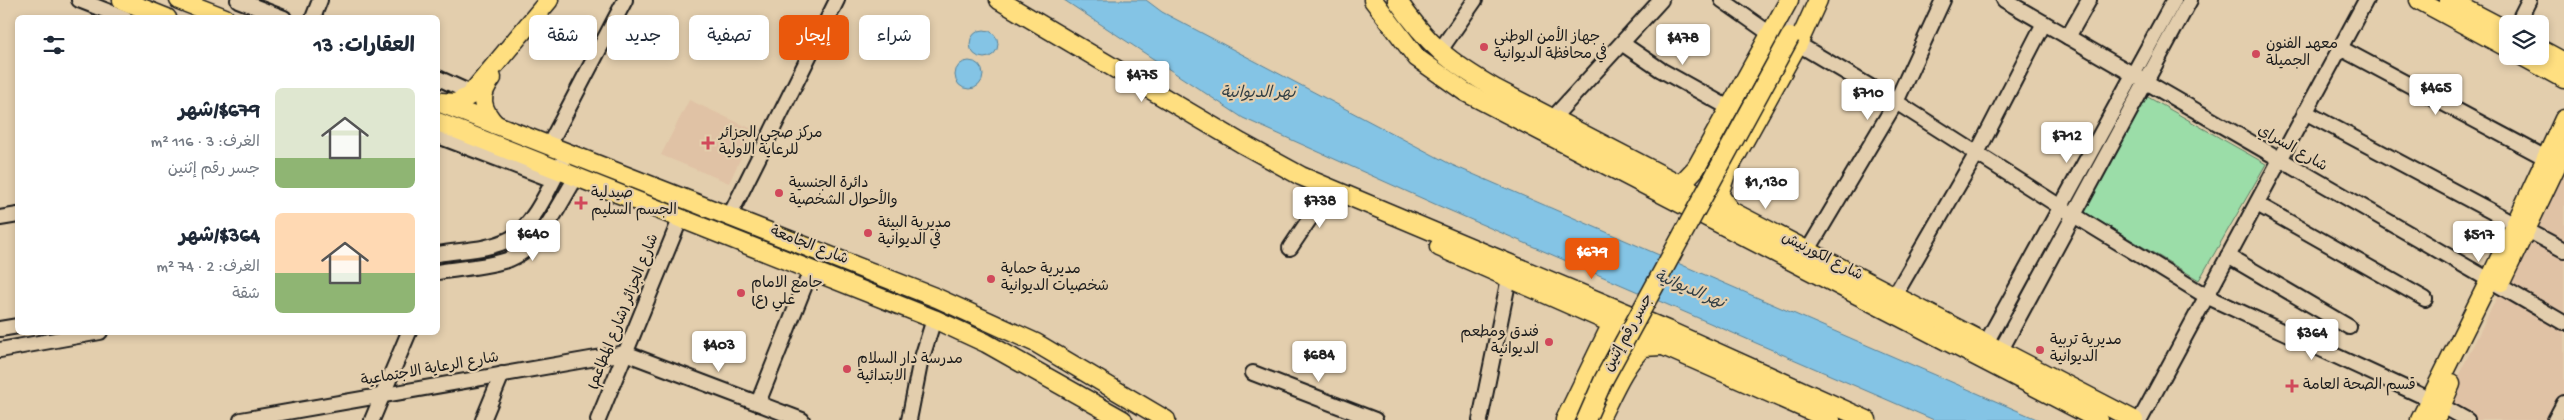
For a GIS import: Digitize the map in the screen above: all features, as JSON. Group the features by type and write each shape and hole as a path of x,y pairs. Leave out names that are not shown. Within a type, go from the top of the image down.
{"main road":[{"path":"122,0 160,15"},
{"path":"180,0 218,15"},
{"path":"440,102 456,103 472,93 549,0"},
{"path":"497,125 483,108 484,91 556,0"},
{"path":"999,0 1241,143 1301,176 1351,208 1509,278 1616,316"},
{"name":"شارع الكورنيش","path":"1373,0 1409,50 1436,73 1465,92 1948,333 2099,420"},
{"name":"شارع الكورنيش","path":"1397,0 1425,39 1439,52 1477,78 1895,296 1948,333 1994,346 2126,418"},
{"path":"1682,184 1694,173 1731,109 1784,38 1816,0"},
{"path":"2419,0 2499,43"},
{"path":"2450,0 2499,26"},
{"path":"1730,211 1719,194 1723,180 1784,38 1789,1"},
{"name":"جسر رقم إثنين","path":"1576,420 1634,302 1784,38"},
{"name":"جسر رقم إثنين","path":"1586,420 1604,379 1784,38"},
{"path":"1409,50 1425,39"},
{"path":"2549,54 2564,62"},
{"path":"2538,65 2564,79"},
{"path":"1465,92 1477,78"},
{"name":"شارع الجامعة","path":"440,103 904,283 1036,343 1166,420"},
{"path":"2420,420 2436,408 2521,228 2558,160 2564,119"},
{"name":"شارع الجامعة","path":"440,123 526,156 556,174 576,176 934,319 986,344 1123,420"},
{"path":"526,156 537,152 543,143"},
{"path":"1301,176 1665,338 1831,420"},
{"path":"893,303 904,283"},
{"path":"1565,420 1616,316"},
{"path":"986,344 997,324"},
{"path":"1599,420 1628,364 1643,347 1665,338 1868,420"}],"street":[{"path":"79,0 117,15"},
{"path":"238,0 276,15"},
{"path":"314,15 320,0"},
{"path":"543,143 625,0"},
{"path":"730,215 837,0"},
{"path":"1439,52 1475,0"},
{"path":"1553,118 1661,0"},
{"path":"1722,0 1896,102 2059,206 2206,296 2436,408 2467,420"},
{"path":"1808,250 1896,102 1943,0"},
{"name":"شارع السراي","path":"2004,0 2134,74 2278,160 2564,323"},
{"path":"2068,37 2088,0"},
{"path":"1994,346 2059,206 2174,0"},
{"path":"1994,346 2076,215 2190,0"},
{"path":"2140,420 2257,204 2278,160 2366,0"},
{"path":"2522,15 2529,0"},
{"path":"1895,296 1977,153 2044,23"},
{"path":"1622,44 1661,70 1731,109"},
{"path":"2340,48 2558,160"},
{"path":"440,79 472,93"},
{"path":"2305,112 2564,250"},
{"path":"440,137 556,174"},
{"path":"440,254 497,244 508,240 524,228 568,152"},
{"path":"440,272 502,261 523,251 536,241 576,176"},
{"path":"1290,248 1327,193"},
{"path":"2257,204 2425,299"},
{"path":"0,218 15,216"},
{"name":"شارع الجزائر (شارع المطاعم)","path":"598,420 681,217"},
{"path":"497,244 502,261"},
{"path":"2228,256 2349,327"},
{"path":"758,403 811,270"},
{"path":"1480,420 1509,278"},
{"path":"909,420 920,364 934,319"},
{"path":"0,329 15,326"},
{"path":"0,350 83,335"},
{"path":"372,420 408,335"},
{"path":"625,353 802,420"},
{"name":"شارع الرعاية الاجتماعية","path":"242,420 264,418 383,394 625,353"},
{"path":"1253,372 1376,420"},
{"path":"483,420 502,374"},
{"path":"2554,420 2564,403"}],"shaded area":[{"name":"مركز صحي الجزائر للرعاية الاولية","path":"689,100 754,130 729,183 661,155"},
{"path":"2564,161 2564,420 2475,420 2445,403"}],"green space":[{"path":"2139,92 2266,164 2199,280 2081,210"}],"water":[{"name":"نهر الديوانية","path":"1064,0 1146,0 1162,12 1452,165 2039,420 1934,420 1437,205 1243,118"},
{"path":"984,30 994,34 998,44 994,54 984,58 974,54 970,44 974,34"},
{"path":"969,61 979,65 983,75 979,85 969,89 959,85 955,75 959,65"}],"place":[{"name":"جهاز الأمن الوطني في محافظة الديوانية","path":"1484,47"},
{"name":"معهد الفنون الجميلة","path":"2256,54"},
{"name":"مركز صحي الجزائر للرعاية الاولية","path":"708,143"},
{"name":"دائرة الجنسية والأحوال الشخصية","path":"779,193"},
{"name":"صيدلية الجسم السليم","path":"581,203"},
{"name":"مديرية البيئة في الديوانية","path":"868,233"},
{"name":"مديرية حماية شخصيات الديوانية","path":"991,279"},
{"name":"جامع الامام علي (ع)","path":"741,293"},
{"name":"فندق ومطعم الديوانية","path":"1549,342"},
{"name":"مديرية تربية الديوانية","path":"2040,350"},
{"name":"مدرسة دار السلام الابتدائية","path":"847,369"},
{"name":"قسم الصحة العامة","path":"2292,386"}]}
